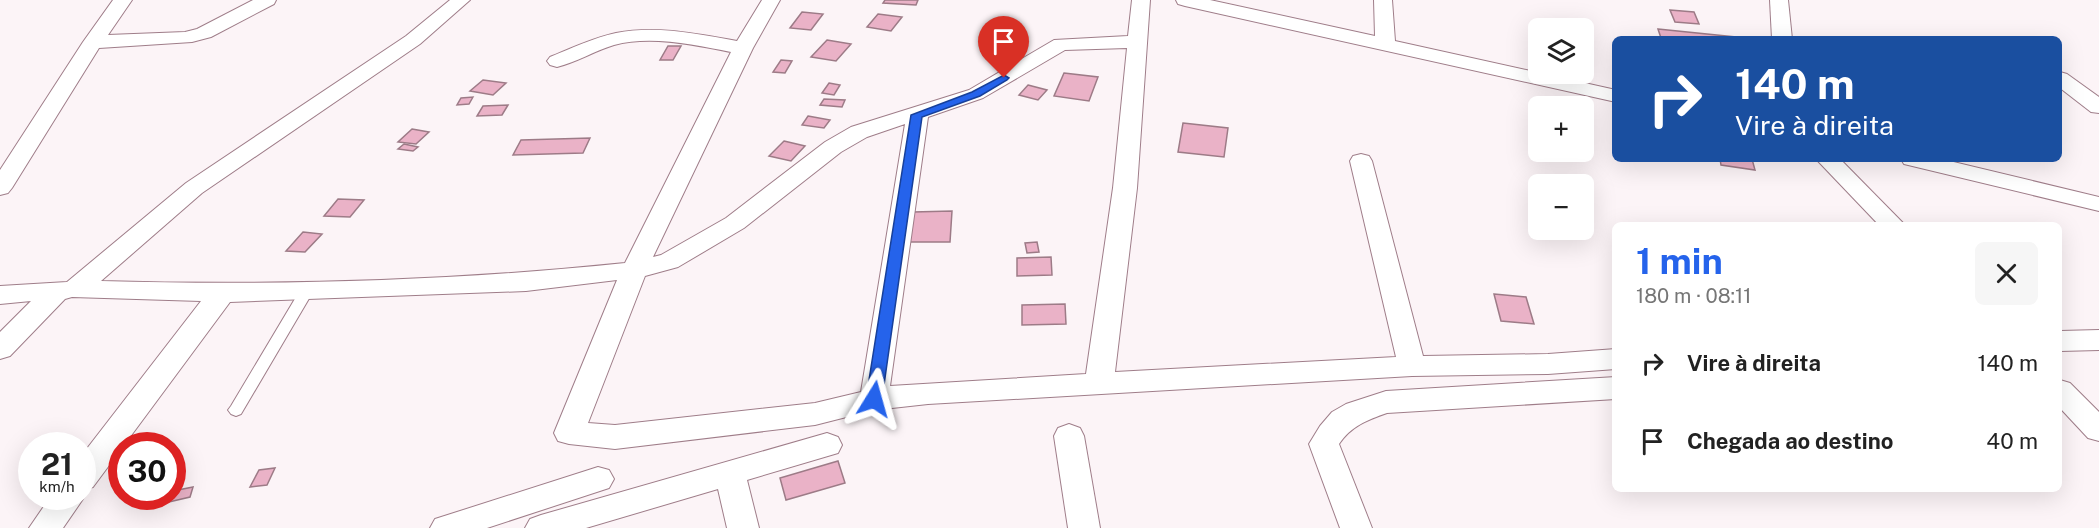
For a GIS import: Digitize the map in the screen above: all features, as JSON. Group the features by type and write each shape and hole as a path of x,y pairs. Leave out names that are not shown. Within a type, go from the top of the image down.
{"street":[{"path":"0,188 93,42 123,0"},
{"path":"93,42 184,38 204,33 267,0"},
{"path":"0,349 66,290 194,188 413,40 461,0"},
{"path":"771,0 743,48 634,270 569,433 615,437 815,414 874,399 928,393 1412,366 1548,364 1612,359"},
{"path":"1099,384 1125,188 1141,0"},
{"path":"1185,0 1612,95"},
{"path":"1383,0 1385,45"},
{"path":"1779,0 1782,36"},
{"path":"557,61 598,44 627,37 688,38 743,48"},
{"path":"0,295 66,290 222,292 526,282 634,270 669,261 735,223 845,139 859,132 976,94 1060,44 1138,42"},
{"path":"2062,79 2099,107"},
{"path":"874,399 917,115"},
{"path":"1361,161 1412,366"},
{"path":"1830,162 1890,222"},
{"path":"1924,162 2099,204"},
{"path":"96,459 222,292"},
{"path":"2062,341 2099,340"},
{"path":"1356,528 1324,444 1335,425 1354,413 1386,402 1612,388"},
{"path":"2062,393 2099,430"},
{"path":"1069,436 1084,528"},
{"path":"542,528 827,445"},
{"path":"730,473 743,528"},
{"path":"446,528 598,479"},
{"path":"45,528 58,510"}],"lane":[{"path":"236,410 307,290"}],"building":[{"path":"885,0 918,0 916,5 883,3"},
{"path":"1670,10 1694,12 1699,24 1675,22"},
{"path":"802,12 823,14 811,30 790,28"},
{"path":"878,14 902,17 891,31 867,27"},
{"path":"1658,29 1726,36 1660,36"},
{"path":"827,40 851,44 836,61 811,57"},
{"path":"668,46 681,46 673,60 660,60"},
{"path":"781,60 792,61 785,73 773,72"},
{"path":"1064,73 1098,77 1089,101 1054,96"},
{"path":"483,80 506,83 493,95 470,91"},
{"path":"829,83 840,85 834,95 822,93"},
{"path":"1028,85 1047,90 1038,100 1019,95"},
{"path":"473,97 469,104 457,105 461,98"},
{"path":"824,99 845,100 842,107 820,105"},
{"path":"508,105 502,115 477,116 483,106"},
{"path":"808,116 830,120 824,128 802,125"},
{"path":"1183,123 1228,128 1224,157 1178,152"},
{"path":"412,129 429,132 416,144 398,142"},
{"path":"590,138 583,153 513,155 521,140"},
{"path":"784,141 805,146 791,161 769,156"},
{"path":"404,144 418,147 413,151 398,149"},
{"path":"1720,162 1753,162 1755,170 1721,165"},
{"path":"338,199 364,200 350,217 324,216"},
{"path":"952,211 950,242 910,242 913,212"},
{"path":"303,232 322,234 305,252 286,251"},
{"path":"1037,242 1039,252 1027,253 1025,243"},
{"path":"1051,257 1052,275 1017,276 1017,258"},
{"path":"1494,294 1526,297 1534,324 1501,321"},
{"path":"1065,304 1066,324 1022,325 1022,305"},
{"path":"838,461 845,483 786,500 780,478"},
{"path":"275,468 267,485 250,487 259,470"},
{"path":"193,487 190,497 186,498 186,488"}],"route":[{"path":"874,399 917,115 976,94 1004,78"}]}
